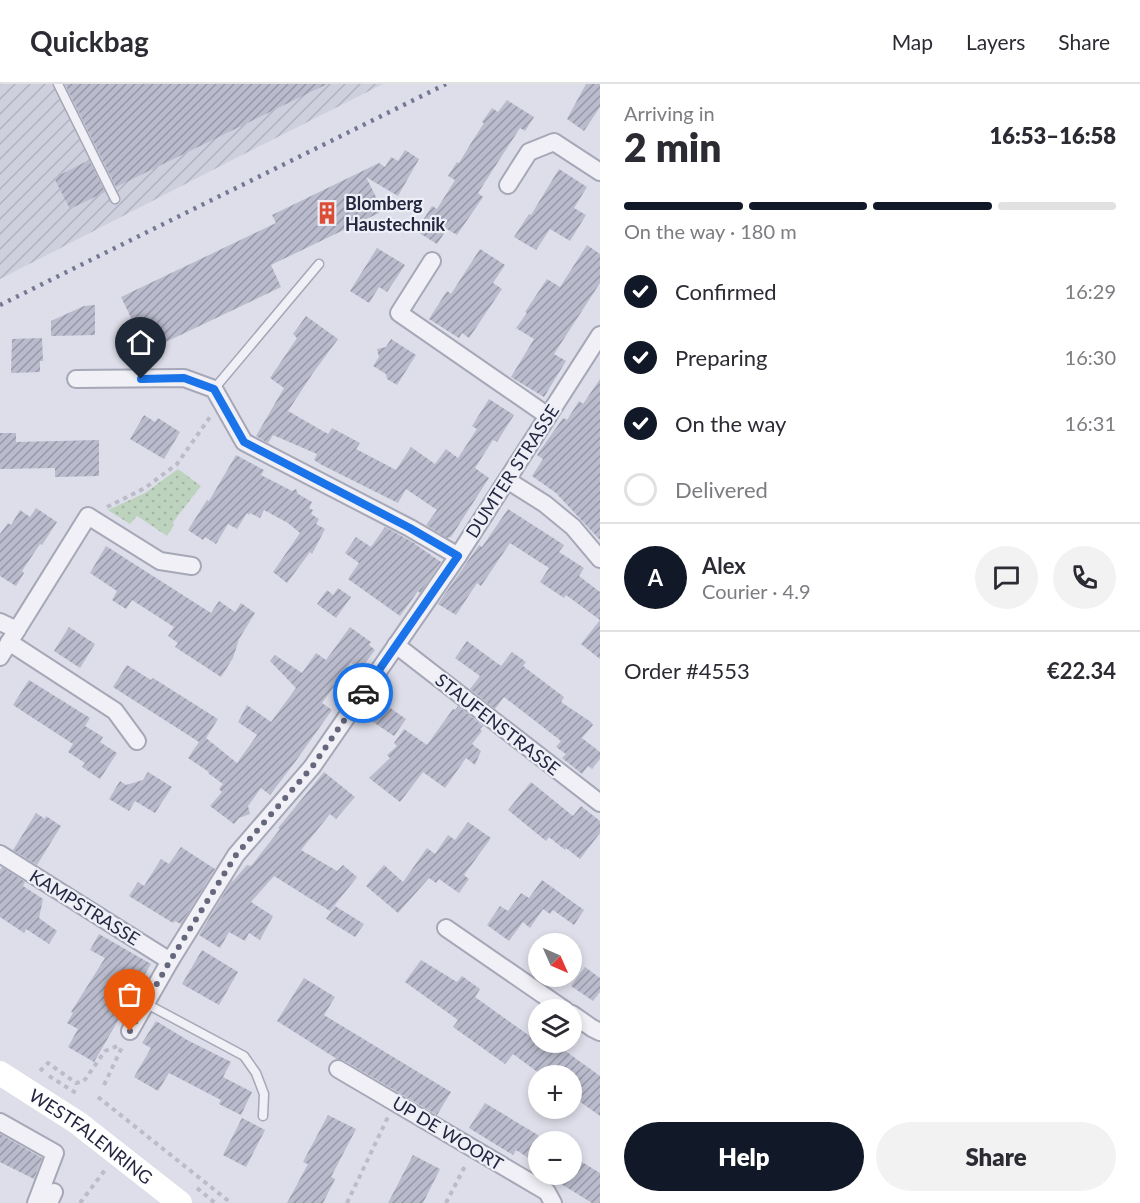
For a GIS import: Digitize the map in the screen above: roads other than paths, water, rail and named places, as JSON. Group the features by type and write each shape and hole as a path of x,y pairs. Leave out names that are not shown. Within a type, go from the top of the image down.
{"main road":[{"name":"WESTFALENRING","path":"0,1073 78,1123 180,1203"}],"street":[{"path":"508,185 530,152 554,142 600,172"},
{"path":"432,261 399,314 548,416"},
{"name":"DUMTER STRASSE","path":"126,1037 236,855 312,767 458,556 600,335"},
{"path":"76,379 184,378 217,395 244,442 410,528 458,556"},
{"path":"507,480 545,504 573,527 600,559"},
{"path":"0,657 88,516 160,561 192,566"},
{"path":"0,622 13,636 115,711 137,741"},
{"name":"STAUFENSTRASSE","path":"396,645 600,803"},
{"name":"KAMPSTRASSE","path":"0,854 170,961"},
{"path":"446,928 549,999"},
{"path":"582,1021 600,1032"},
{"name":"UP DE WOORT","path":"338,1069 547,1192 553,1203"},
{"path":"0,1122 55,1153 36,1203"}],"lane":[{"path":"58,84 115,199"},
{"path":"217,395 319,264"},
{"path":"145,1003 244,1056 256,1073 264,1094 263,1116"}],"railway":[{"path":"0,305 446,84"}],"place":[{"name":"Blomberg Haustechnik","path":"327,213"}]}
